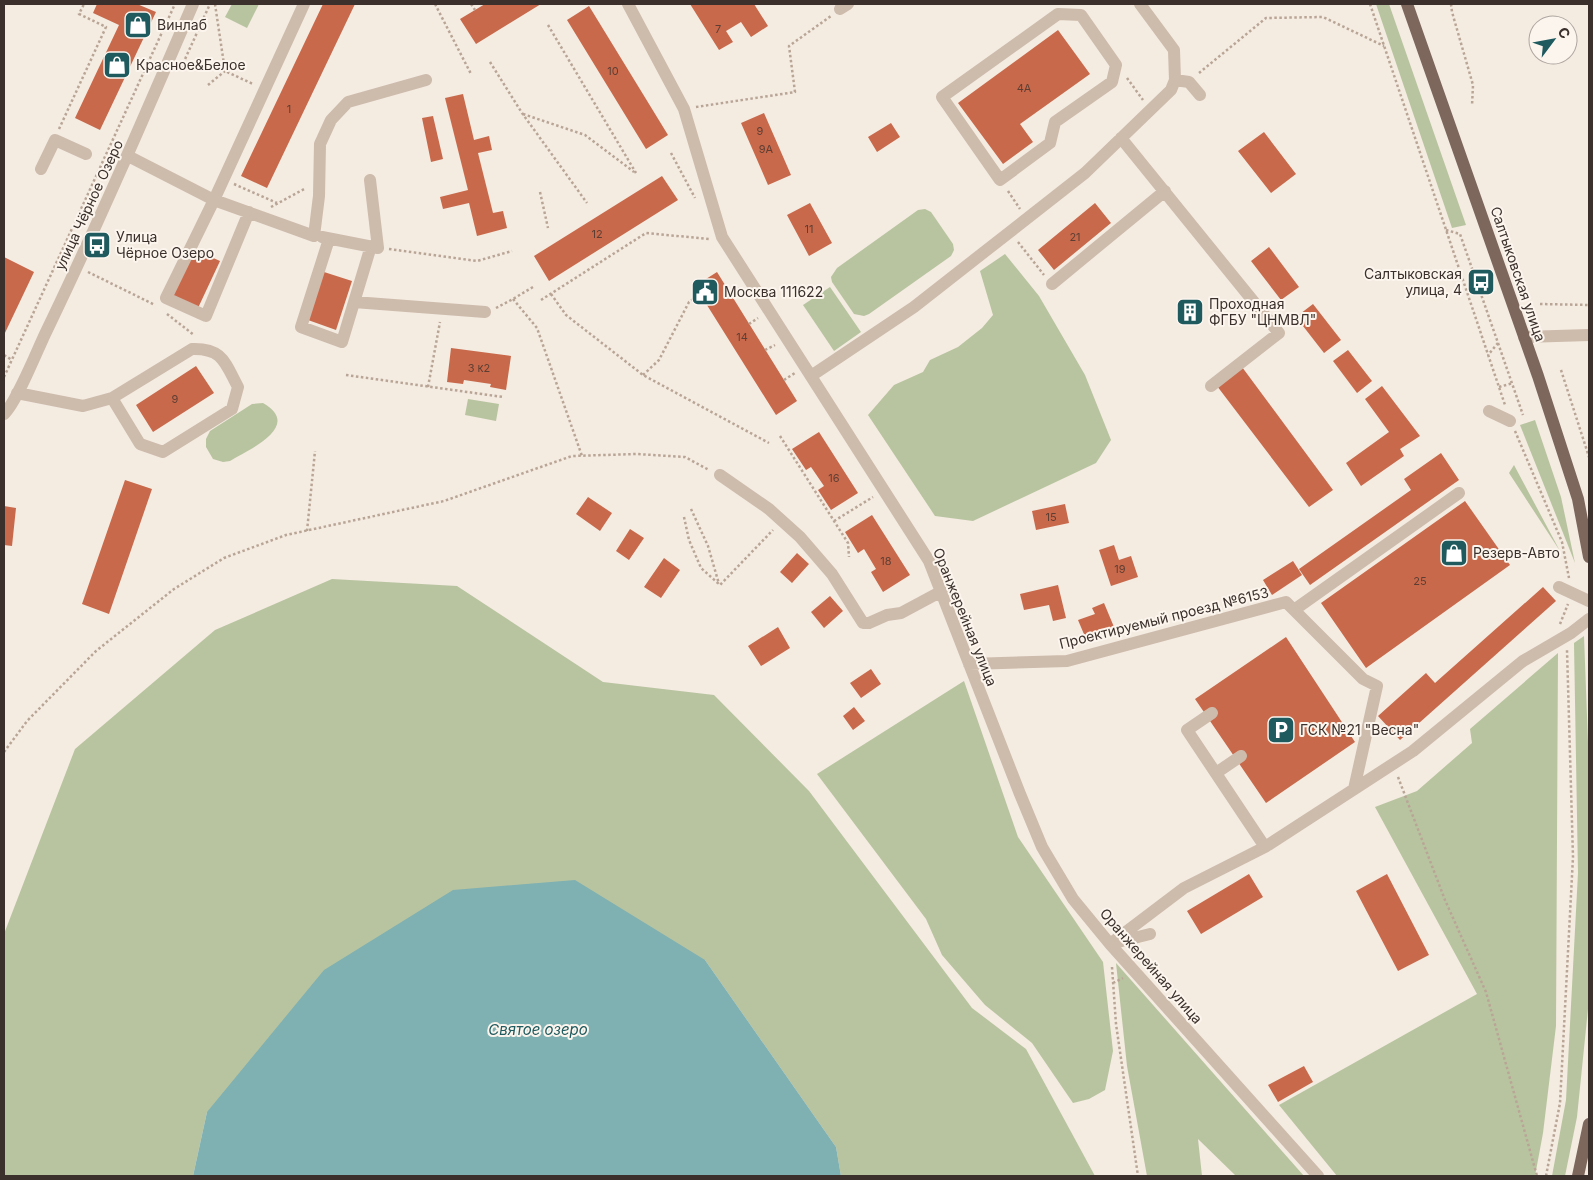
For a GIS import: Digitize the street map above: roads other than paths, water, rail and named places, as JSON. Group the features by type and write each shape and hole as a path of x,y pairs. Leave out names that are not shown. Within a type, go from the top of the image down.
{"main road":[{"name":"Салтыковская улица","path":"1407,4 1524,337 1578,499 1589,557"},
{"path":"1578,1176 1589,1124"}],"street":[{"name":"улица Чёрное Озеро","path":"4,414 17,393 128,156 193,4"},
{"path":"253,214 206,316 166,298 214,200 304,4"},
{"name":"Оранжерейная улица","path":"628,4 684,109 722,237 806,373 929,561 1042,847 1073,899 1110,944 1318,1176"},
{"path":"806,373 914,307 1085,173 1171,90 1175,80 1174,50 1140,4"},
{"path":"1054,9 1081,15 1115,64 1112,82 1055,122 1050,143 1000,180 942,97 1054,9"},
{"path":"314,236 320,181 320,144 331,120 348,102 426,80"},
{"path":"1175,80 1189,82 1200,95"},
{"path":"1121,138 1279,333 1210,386"},
{"path":"41,169 55,140 86,154"},
{"path":"128,156 214,200 314,236 374,247"},
{"path":"329,239 301,328 342,342 374,247 370,180"},
{"path":"1052,284 1165,191"},
{"path":"354,302 485,312"},
{"path":"1524,337 1589,335"},
{"path":"17,393 83,406 112,398 192,349 206,349 219,354 238,387 232,409 163,452 140,444 112,398"},
{"path":"1489,411 1510,421"},
{"path":"720,475 770,509 800,537 832,574 863,623 869,623 887,615 901,613 942,591"},
{"path":"1354,790 1377,686 1363,679 1294,610 1459,493"},
{"path":"1559,587 1589,601"},
{"name":"Проектируемый проезд №6153","path":"969,664 1067,661 1286,602 1294,610"},
{"path":"1110,944 1184,888 1265,847 1413,751 1522,661 1571,633 1589,620"},
{"path":"1212,713 1187,730 1265,847"},
{"path":"1216,773 1241,756"},
{"path":"1110,944 1150,934"}],"water":[{"name":"Святое озеро","path":"575,880 705,960 836,1147 841,1176 193,1176 207,1112 324,970 453,890"}],"place":[{"name":"Винлаб","path":"138,25"},
{"name":"Красное&Белое","path":"117,65"},
{"name":"Улица Чёрное Озеро","path":"97,245"},
{"name":"Салтыковская улица, 4","path":"1481,282"},
{"name":"Москва 111622","path":"705,292"},
{"name":"Проходная ФГБУ \"ЦНМВЛ\"","path":"1190,312"},
{"name":"Резерв-Авто","path":"1454,553"},
{"name":"ГСК №21 \"Весна\"","path":"1281,730"}]}
